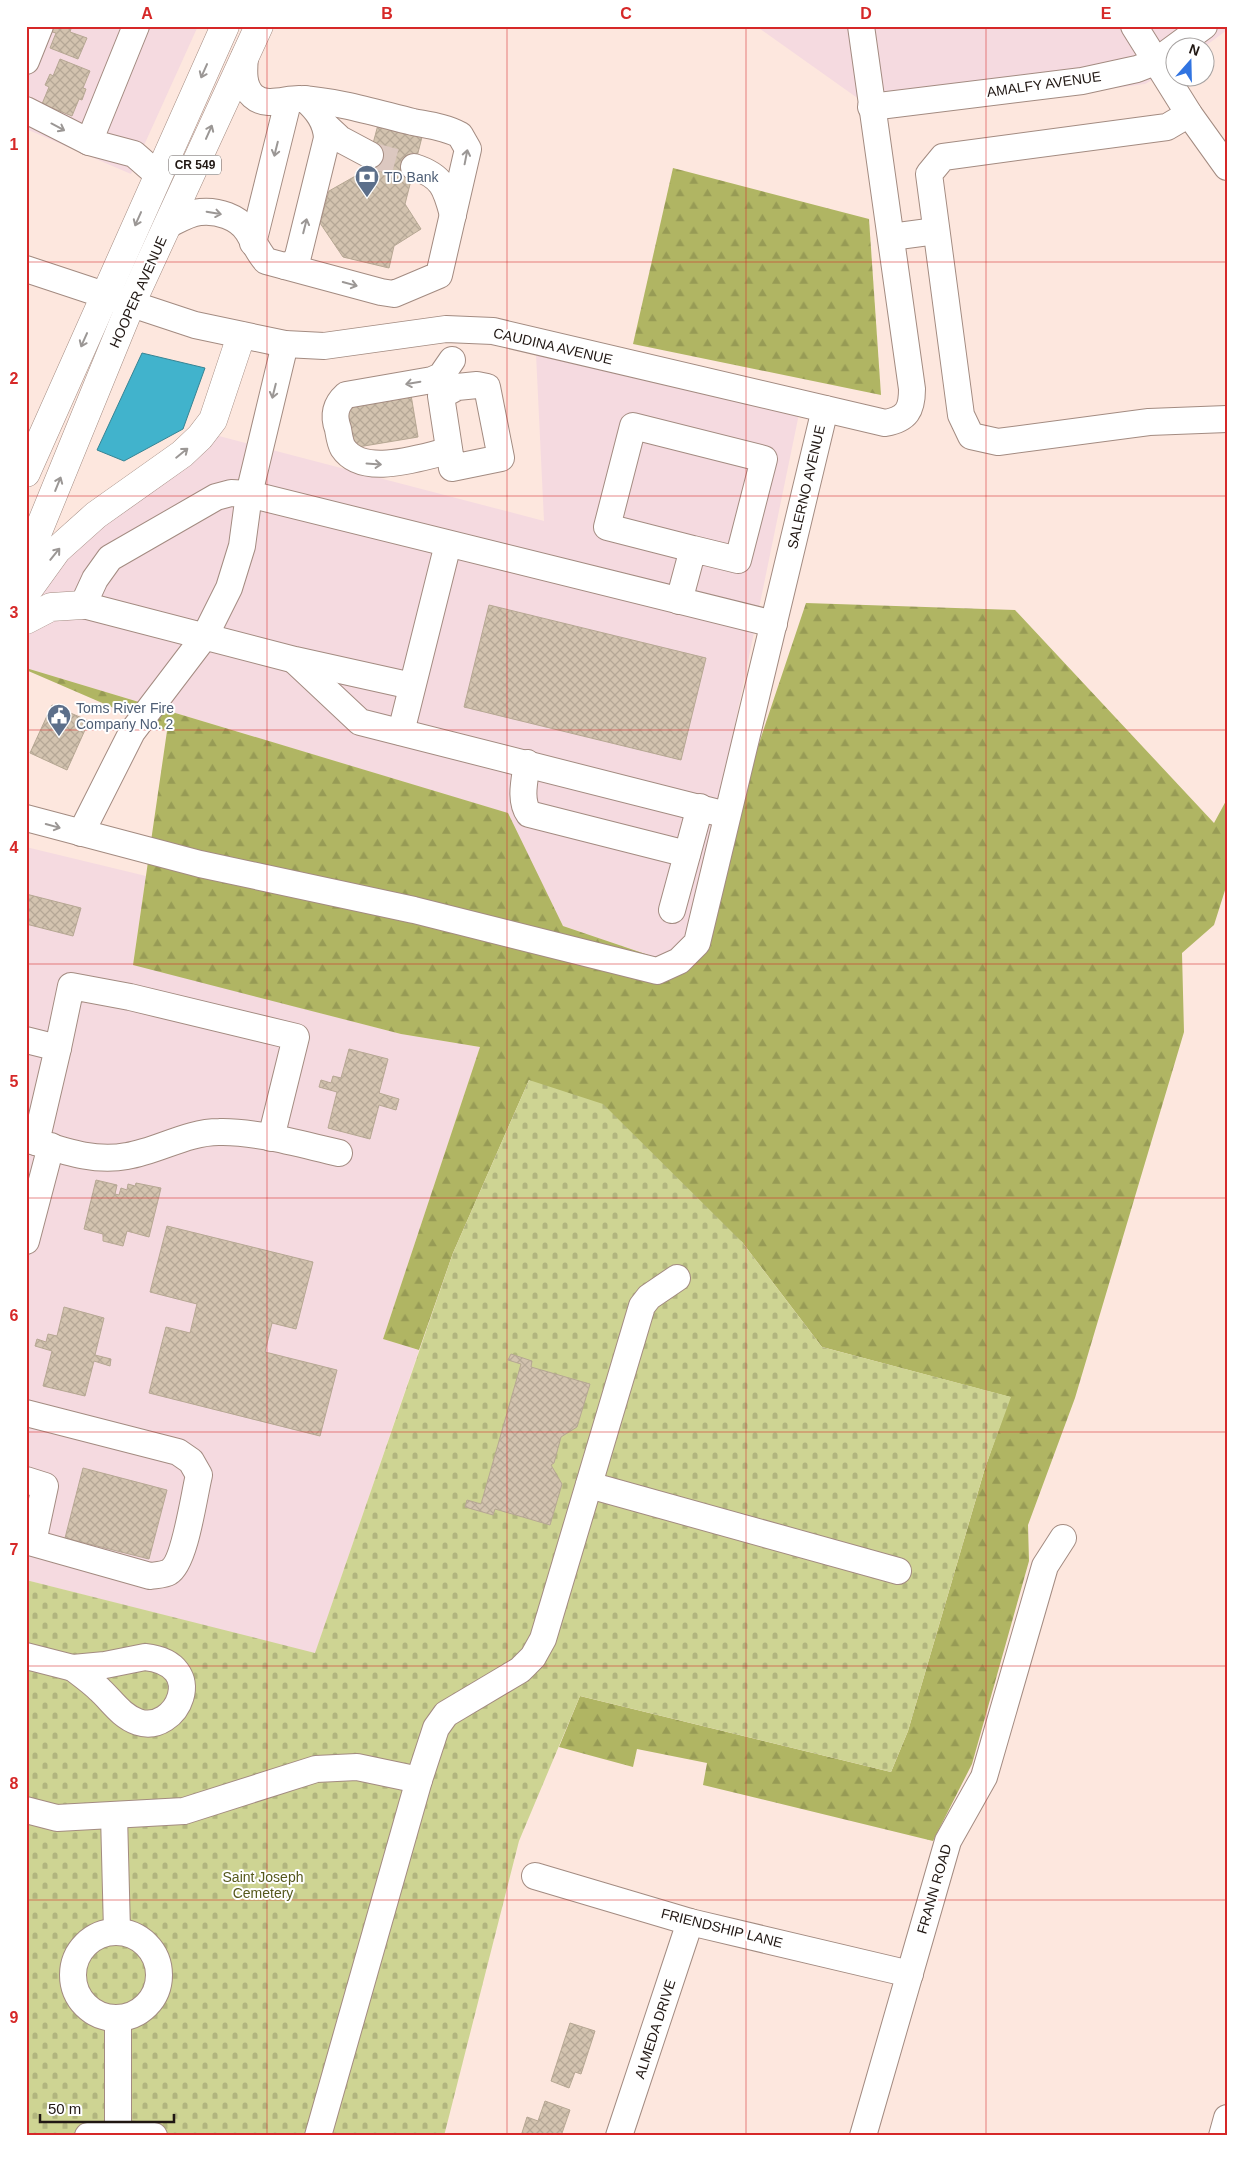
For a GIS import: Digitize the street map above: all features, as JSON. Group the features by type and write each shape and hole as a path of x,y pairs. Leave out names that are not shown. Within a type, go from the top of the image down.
{"main road":[{"name":"CR 549","path":"26,473 224,26"},
{"name":"HOOPER AVENUE","path":"26,561 132,304 259,26"},
{"path":"26,593 57,550 96,515 182,454 200,437 212,420 241,336"},
{"path":"26,620 50,608 83,605"}],"street":[{"path":"28,54 40,26"},
{"path":"90,142 136,26"},
{"name":"SALERNO AVENUE","path":"81,833 200,864 414,910 657,971 679,961 697,943 825,409 885,423 898,421 908,412 912,400 912,388 861,26"},
{"path":"1134,26 1188,114 1227,167"},
{"name":"AMALFY AVENUE","path":"871,107 1082,81 1138,69 1155,62 1204,26"},
{"path":"168,225 199,212 211,212 234,218 247,230 253,243 266,261 394,294 439,275 468,149 460,135 335,103 263,100 253,96 246,86 243,73 244,56"},
{"path":"296,100 314,107 325,124 340,139 370,155"},
{"path":"253,243 296,100"},
{"path":"26,110 90,142 134,154 158,175"},
{"path":"1188,114 1167,127 943,157 929,174 936,231 961,416 971,436 998,442 1149,422 1227,419"},
{"path":"285,266 294,263 298,256 327,138 325,124"},
{"path":"414,167 437,177 444,186 453,215"},
{"path":"891,237 936,231"},
{"name":"CAUDINA AVENUE","path":"26,268 104,296 195,325 285,344 324,346 447,329 493,331 825,409"},
{"path":"447,329 458,387"},
{"path":"26,818 81,833 132,732 205,636 229,588 242,546 249,494 285,344"},
{"path":"449,451 376,466 359,461 344,448 335,414 338,403 346,395 432,380 441,376 452,360"},
{"path":"477,385 487,388 501,458 452,468 441,396 458,387 477,385"},
{"path":"633,426 764,459 738,560 693,549 607,527 633,426"},
{"path":"412,686 295,660 83,605 95,580 110,558 216,497 231,493 249,494 774,624"},
{"path":"401,732 448,544"},
{"path":"679,601 693,549"},
{"path":"295,660 360,722 727,815"},
{"path":"527,763 523,796 524,807 529,814 687,854"},
{"path":"672,910 700,808"},
{"path":"26,1241 38,1142 72,986 130,997 296,1037 271,1138"},
{"path":"26,1040 58,1048"},
{"path":"38,1142 93,1159 127,1156 172,1141 218,1132 271,1138 339,1153"},
{"path":"318,2136 419,1780 436,1728 446,1714 520,1670 533,1657 543,1639 642,1306 649,1297 677,1278"},
{"path":"26,1413 178,1452 191,1461 199,1475 180,1559 171,1572 150,1576 29,1541 45,1486 26,1480"},
{"path":"589,1485 898,1572"},
{"name":"FRANN ROAD","path":"862,2136 948,1841 984,1777 1045,1566 1063,1538"},
{"path":"26,1656 73,1668"},
{"path":"26,1810 57,1818 184,1811 316,1769 358,1768 419,1780"},
{"path":"114,1816 117,1932"},
{"name":"FRIENDSHIP LANE","path":"535,1876 690,1922 910,1974"},
{"name":"ALMEDA DRIVE","path":"619,2136 690,1922"},
{"path":"103,1933 132,1934 145,1942 154,1953 160,1975 155,1996 145,2008 132,2016 118,2019 104,2017 86,2006 75,1989 72,1975 81,1949 103,1933"},
{"path":"118,2019 118,2134"},
{"path":"1222,2136 1227,2118"},
{"path":"88,2136 118,2134 154,2136"}],"shaded area":[{"path":"26,26 198,26 131,174 26,129"},
{"path":"756,26 1227,26 1227,30 1216,38 1166,38 1166,72 1145,84 887,119"},
{"path":"536,354 800,409 685,967 563,926 507,813 26,668 26,623 83,527 203,437 219,436 544,521"},
{"path":"26,847 146,876 133,964 401,1034 480,1047 383,1339 419,1350 315,1654 26,1580"}],"green space":[{"path":"673,168 869,219 881,395 633,344"},
{"path":"806,603 1015,610 1214,823 1227,799 1227,884 1214,925 1182,953 1184,1032 1075,1398 1028,1525 1029,1561 972,1764 933,1841 703,1785 707,1763 637,1749 633,1767 559,1747 580,1696 891,1772 908,1731 985,1468 1010,1397 822,1347 742,1242 529,1080 453,1253 419,1350 383,1339 480,1047 401,1034 133,965 167,731 26,670 26,668 508,813 563,926 684,967"},
{"name":"Saint Joseph Cemetery","path":"529,1080 603,1104 742,1242 822,1347 1011,1397 985,1468 908,1731 891,1772 580,1696 519,1841 444,2136 26,2136 26,1580 315,1653 453,1253"}],"water":[{"path":"142,353 205,368 183,429 124,461 97,450"}],"building":[{"path":"51,26 72,26 70,32 87,38 78,59 50,48 56,33 49,31"},
{"path":"60,59 90,71 83,88 86,89 82,100 79,99 72,116 42,104 49,87 45,85 50,74 53,76"},
{"name":"TD Bank","path":"379,121 423,133 405,204 421,229 394,246 389,268 343,257 320,223 329,191 366,170"},
{"path":"411,395 418,437 352,448 345,405"},
{"path":"489,605 706,658 681,760 464,707"},
{"name":"Toms River Fire Company No. 2","path":"52,705 89,721 67,770 30,753"},
{"path":"26,894 81,908 73,936 26,924"},
{"path":"349,1049 388,1059 379,1093 399,1099 396,1110 379,1105 370,1139 328,1128 337,1092 319,1087 321,1080 331,1083 333,1076 341,1078"},
{"path":"96,1180 117,1185 115,1194 119,1195 121,1188 127,1190 128,1184 135,1186 136,1183 161,1188 149,1237 127,1231 123,1246 103,1241 103,1234 84,1229"},
{"path":"167,1226 313,1262 296,1329 272,1323 265,1352 337,1370 320,1436 149,1393 166,1327 190,1333 197,1304 150,1292"},
{"path":"64,1307 104,1318 95,1355 111,1359 110,1366 94,1361 85,1396 43,1386 52,1351 35,1346 37,1339 46,1342 48,1334 57,1336"},
{"path":"511,1354 532,1361 531,1367 590,1384 577,1427 561,1437 554,1463 551,1465 562,1484 550,1525 495,1509 493,1515 465,1507 467,1500 481,1504 521,1364 508,1360"},
{"path":"83,1468 167,1490 149,1559 65,1538"},
{"path":"570,2023 595,2031 581,2074 575,2072 569,2088 551,2081"},
{"path":"545,2101 570,2110 561,2136 521,2136 527,2117 538,2121"}],"tunnel":[{"path":"370,155 414,167"}],"place":[{"name":"TD Bank","path":"367,198"},
{"name":"Toms River Fire Company No. 2","path":"59,737"}]}
